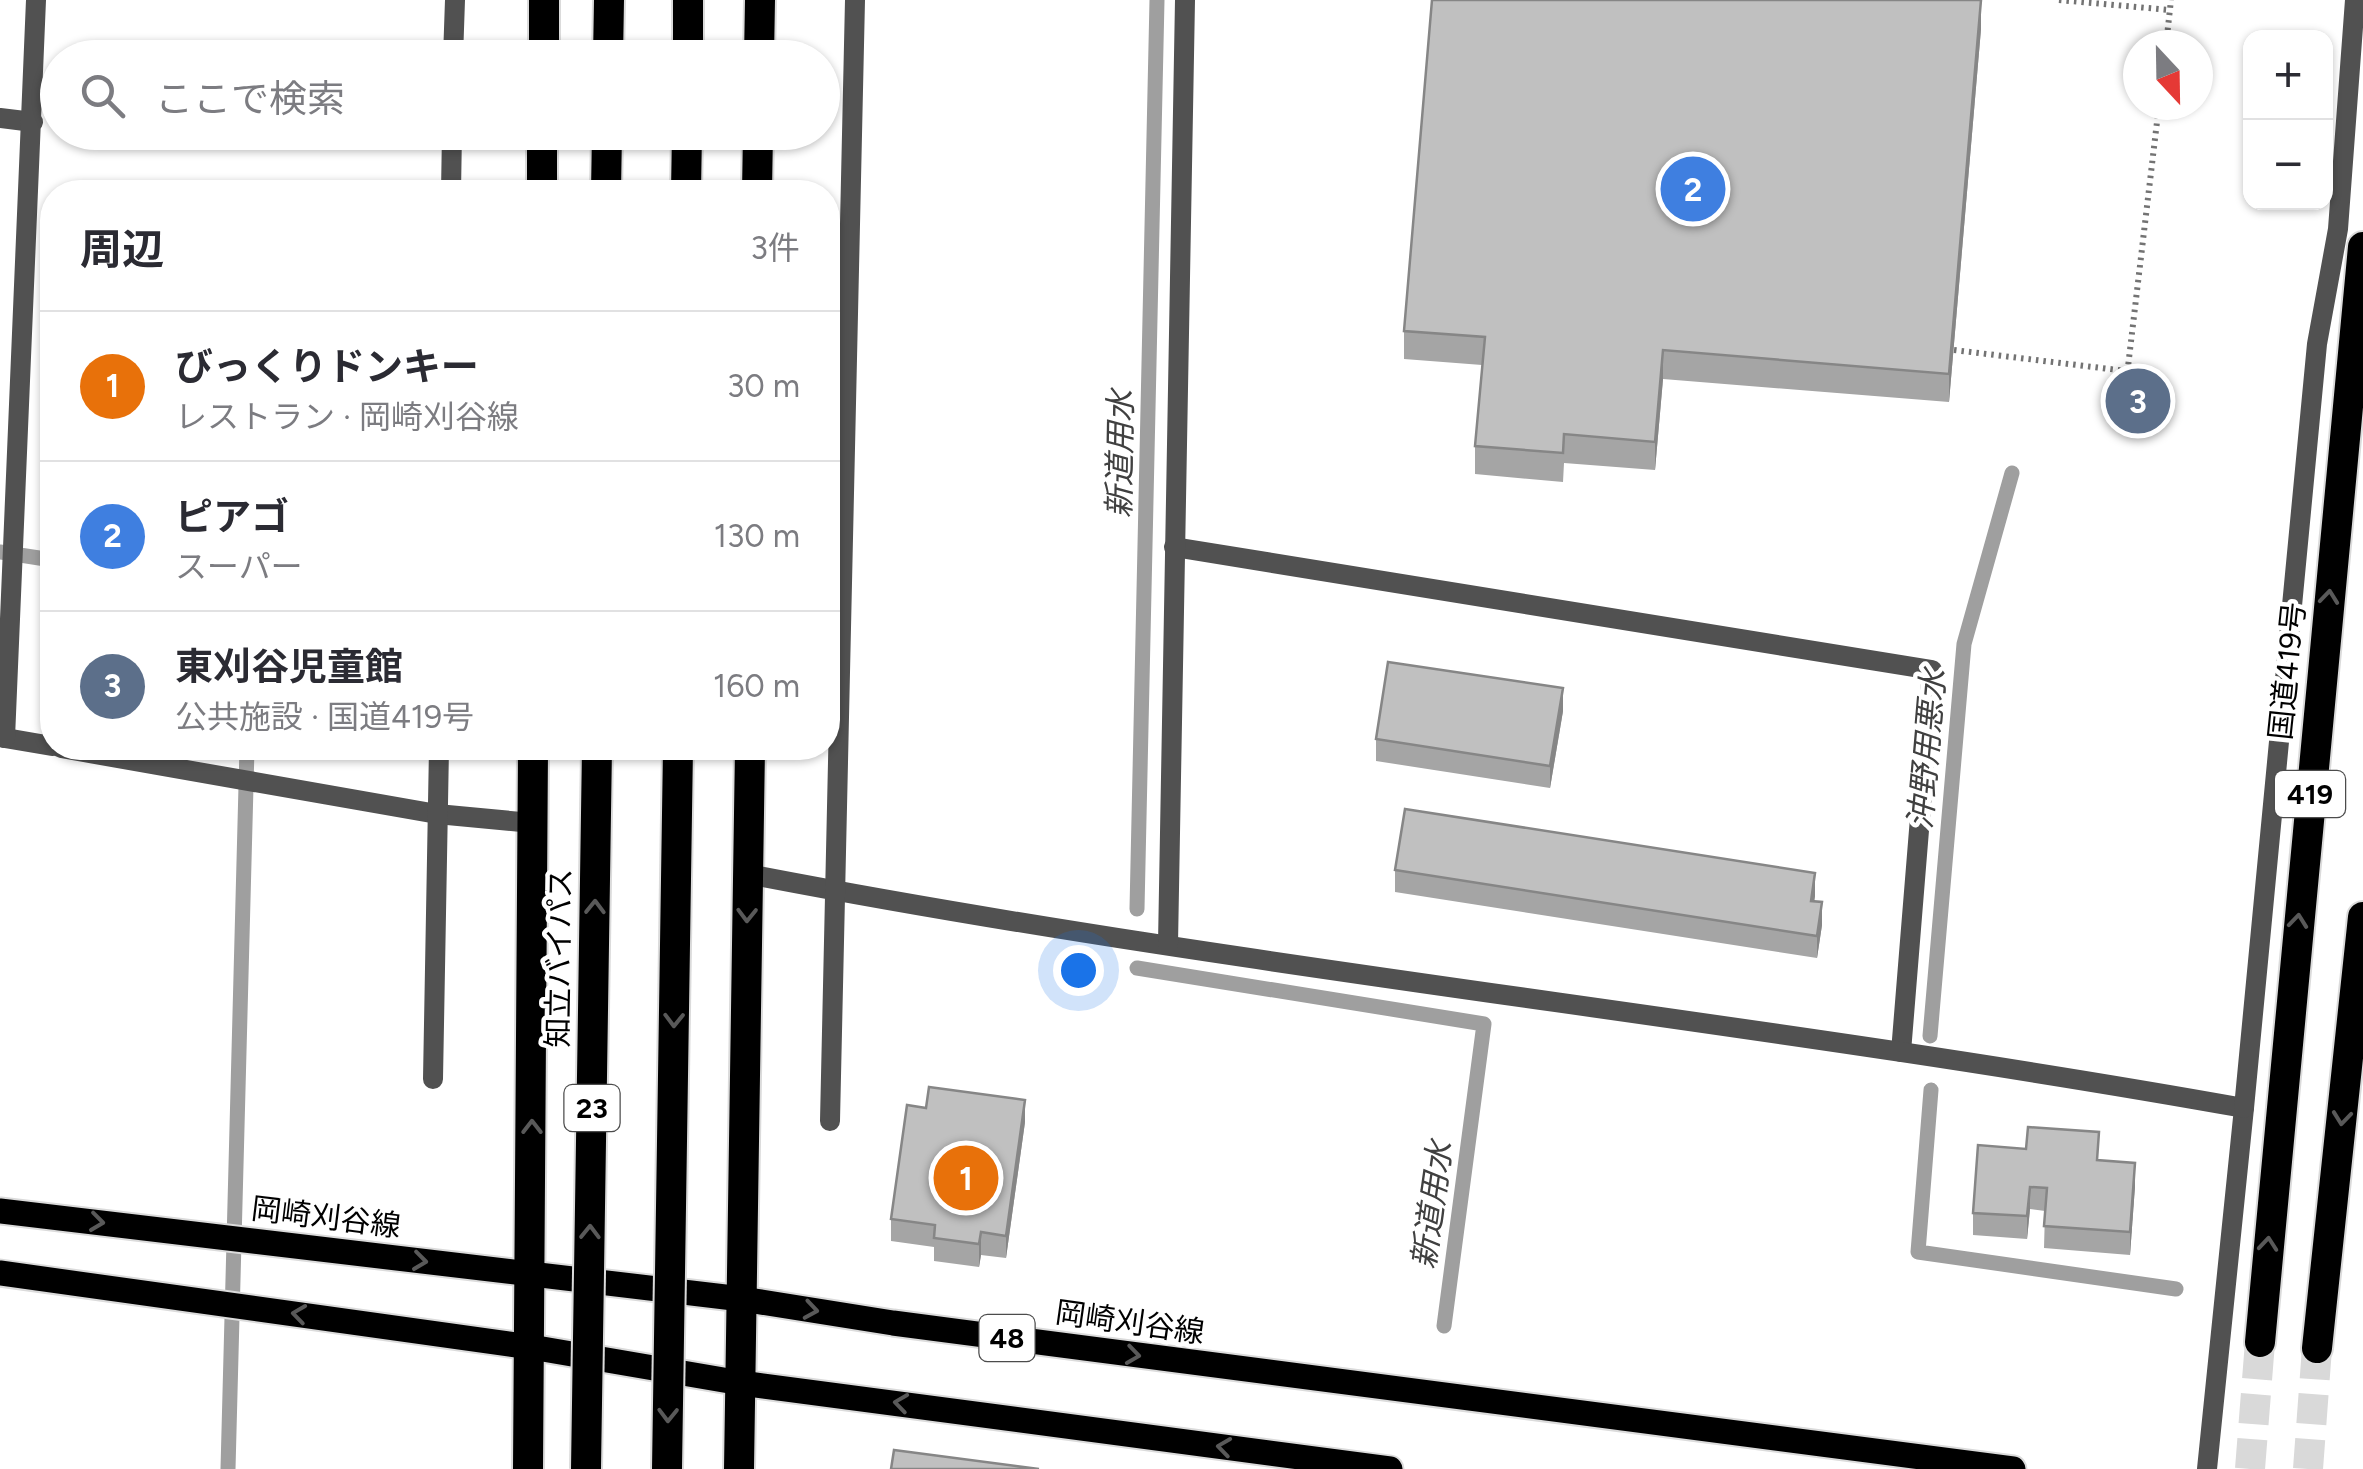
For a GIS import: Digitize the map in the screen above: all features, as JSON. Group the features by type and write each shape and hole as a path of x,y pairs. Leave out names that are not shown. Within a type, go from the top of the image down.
{"highway":[{"path":"544,0 544,40"},
{"path":"608,40 609,0"},
{"path":"688,0 688,40"},
{"path":"759,40 760,0"},
{"path":"542,150 542,180"},
{"path":"606,180 607,150"},
{"path":"686,180 687,150"},
{"path":"757,180 758,150"},
{"name":"国道419号","path":"2260,1342 2363,247"},
{"path":"528,1469 534,760"},
{"name":"知立バイパス","path":"586,1469 597,760"},
{"path":"667,1469 678,760"},
{"path":"739,1469 750,760"},
{"path":"2317,1348 2363,917"}],"main road":[{"name":"岡崎刈谷線","path":"0,1211 742,1299 894,1323 2013,1469"},
{"path":"0,1273 530,1347 741,1383 1390,1469"}],"street":[{"path":"36,0 3,737 40,744"},
{"path":"454,40 455,0"},
{"path":"840,623 854,0"},
{"path":"1168,944 1185,0"},
{"path":"2206,1469 2318,344 2338,229 2356,0"},
{"path":"0,118 33,122"},
{"path":"450,180 451,150"},
{"path":"1174,547 1932,670 1901,1052"},
{"path":"129,760 437,814 532,823"},
{"path":"433,1079 439,760"},
{"path":"830,1121 837,760"},
{"path":"748,874 1168,944 1901,1052 2244,1108"}],"path":[{"path":"2059,0 2170,10"},
{"path":"2168,30 2172,0"},
{"path":"2123,409 2156,120"},
{"path":"1954,350 2126,371"}],"building":[{"path":"1432,0 1981,0 1949,374 1663,350 1655,442 1564,434 1563,453 1475,446 1485,337 1404,331"},
{"path":"1388,662 1563,688 1550,766 1376,739"},
{"path":"1405,809 1815,873 1811,901 1822,902 1817,936 1395,870"},
{"path":"929,1087 1025,1100 1006,1236 981,1232 979,1244 934,1238 935,1225 891,1219 907,1105 926,1108"},
{"path":"2028,1127 2099,1132 2097,1160 2135,1163 2130,1232 2044,1226 2047,1188 2030,1187 2027,1216 1973,1213 1978,1145 2026,1149"},
{"path":"894,1450 1039,1469 891,1469"}],"waterway":[{"name":"新道用水","path":"1137,909 1157,0"},
{"name":"沖野用悪水","path":"1930,1036 1964,644 2012,473"},
{"path":"0,552 40,558"},
{"path":"228,1469 247,760"},
{"name":"新道用水","path":"1137,968 1484,1024 1444,1326"},
{"name":"沖野用悪水","path":"1931,1090 1918,1252 2176,1289"}],"tunnel":[{"path":"2250,1469 2260,1342"},
{"path":"2308,1469 2317,1348"}],"place":[{"name":"ピアゴ","path":"1693,189"},
{"name":"東刈谷児童館","path":"2138,401"},
{"name":"びっくりドンキー","path":"966,1178"}]}
